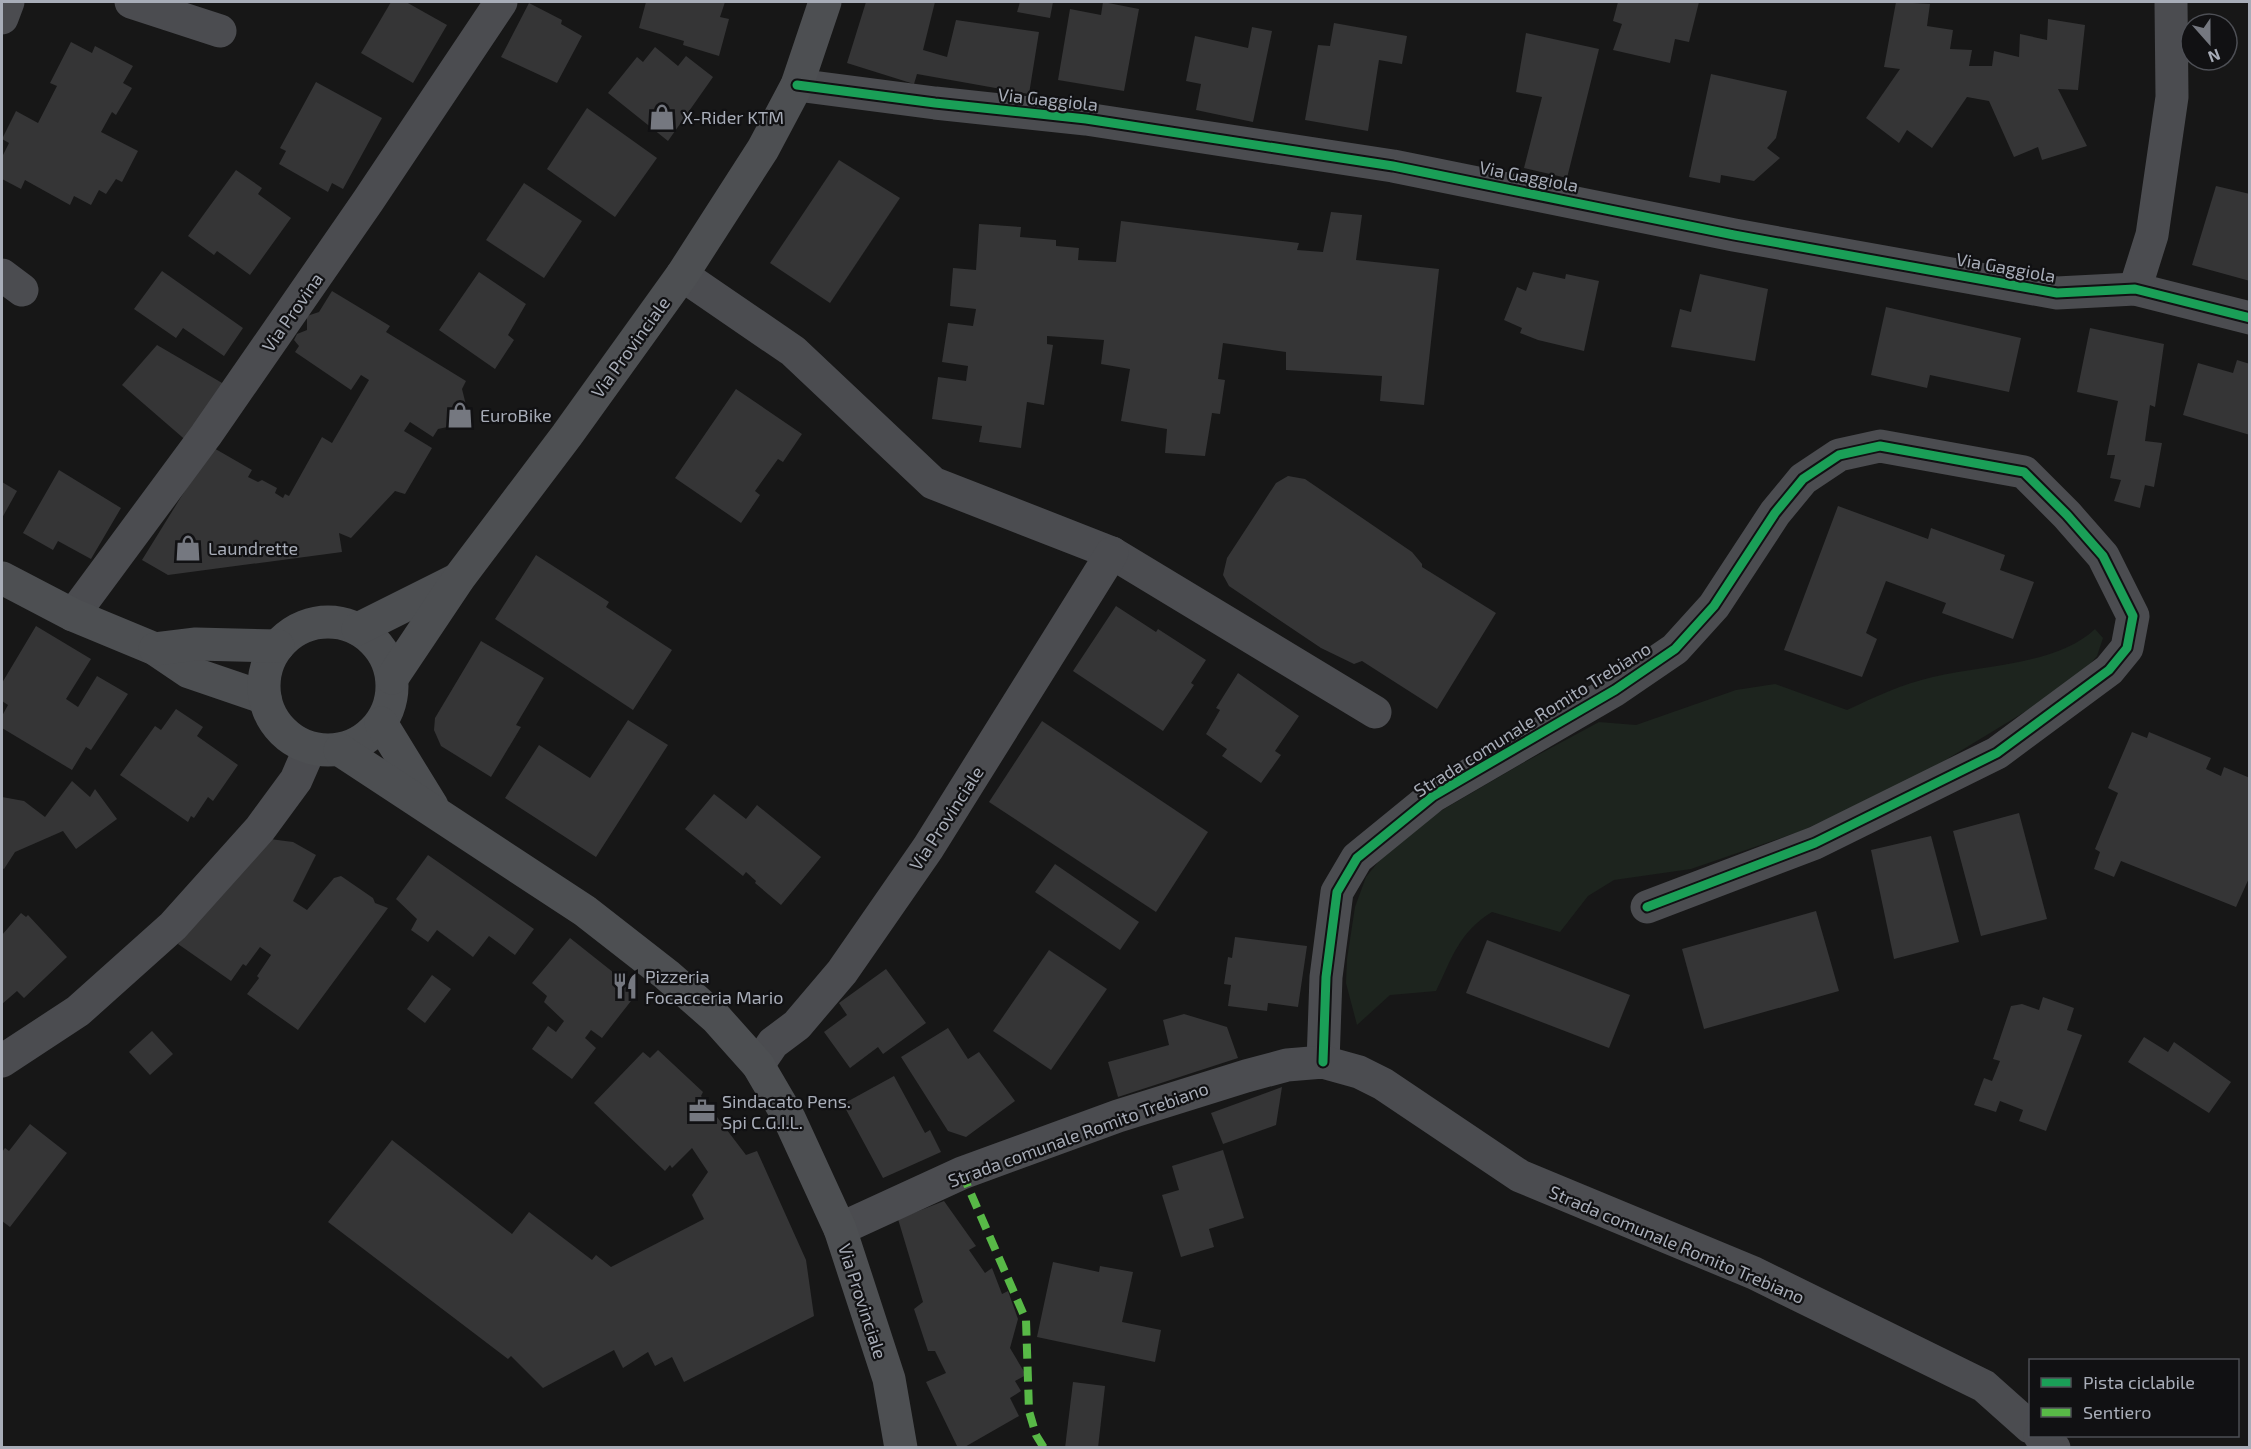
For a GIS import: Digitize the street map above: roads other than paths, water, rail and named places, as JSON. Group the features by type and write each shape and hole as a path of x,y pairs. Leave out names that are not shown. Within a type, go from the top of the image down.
{"main road":[{"name":"Via Provinciale","path":"358,629 459,578 567,435 682,275 763,149 797,85 825,2"},
{"path":"2,578 73,615 155,649 189,672 265,698"},
{"path":"392,678 459,578"},
{"path":"325,749 363,741 381,723 392,694 392,678 381,650 371,638 358,629 337,622 315,623 294,631 278,646 265,670 263,684 270,716 280,730 294,741 325,749 435,812"},
{"path":"155,649 196,644 278,646"},
{"name":"Via Provinciale","path":"381,723 435,812 585,910 658,967 716,1018 758,1065 789,1118 840,1229 889,1379 901,1448"}],"street":[{"path":"2,18 8,2"},
{"path":"131,2 220,32"},
{"name":"Via Provina","path":"73,615 206,435 375,191 501,2"},
{"path":"2135,289 2152,235 2172,97 2171,2"},
{"name":"Via Gaggiola","path":"797,85 1086,119 1394,166 1734,235 2057,293 2135,289 2250,318"},
{"path":"682,275 793,351 933,483 1112,554 1375,712"},
{"name":"Strada comunale Romito Trebiano","path":"1323,1062 1326,976 1337,892 1357,858 1433,796 1615,690 1676,649 1714,606 1775,513 1803,479 1839,455 1880,446 2024,472 2067,515 2103,556 2133,616 2127,648 2109,670 1997,753 1815,843 1647,907"},
{"name":"Via Provinciale","path":"758,1065 773,1043 797,1025 842,972 922,857 1112,554"},
{"path":"2,1062 78,1011 173,926 260,829 296,780 325,749"},
{"name":"Strada comunale Romito Trebiano","path":"840,1229 962,1173 1118,1116 1256,1073 1287,1065 1323,1062 1359,1072 1383,1084 1520,1176 1754,1273 1984,1386 2029,1425"},
{"path":"2041,1437 2054,1448"}],"place":[{"name":"X-Rider KTM","path":"662,117"},
{"name":"EuroBike","path":"460,415"},
{"name":"Laundrette","path":"188,548"},
{"name":"Pizzeria Focacceria Mario","path":"625,986"},
{"name":"Sindacato Pens. Spi C.G.I.L.","path":"702,1111"}]}
